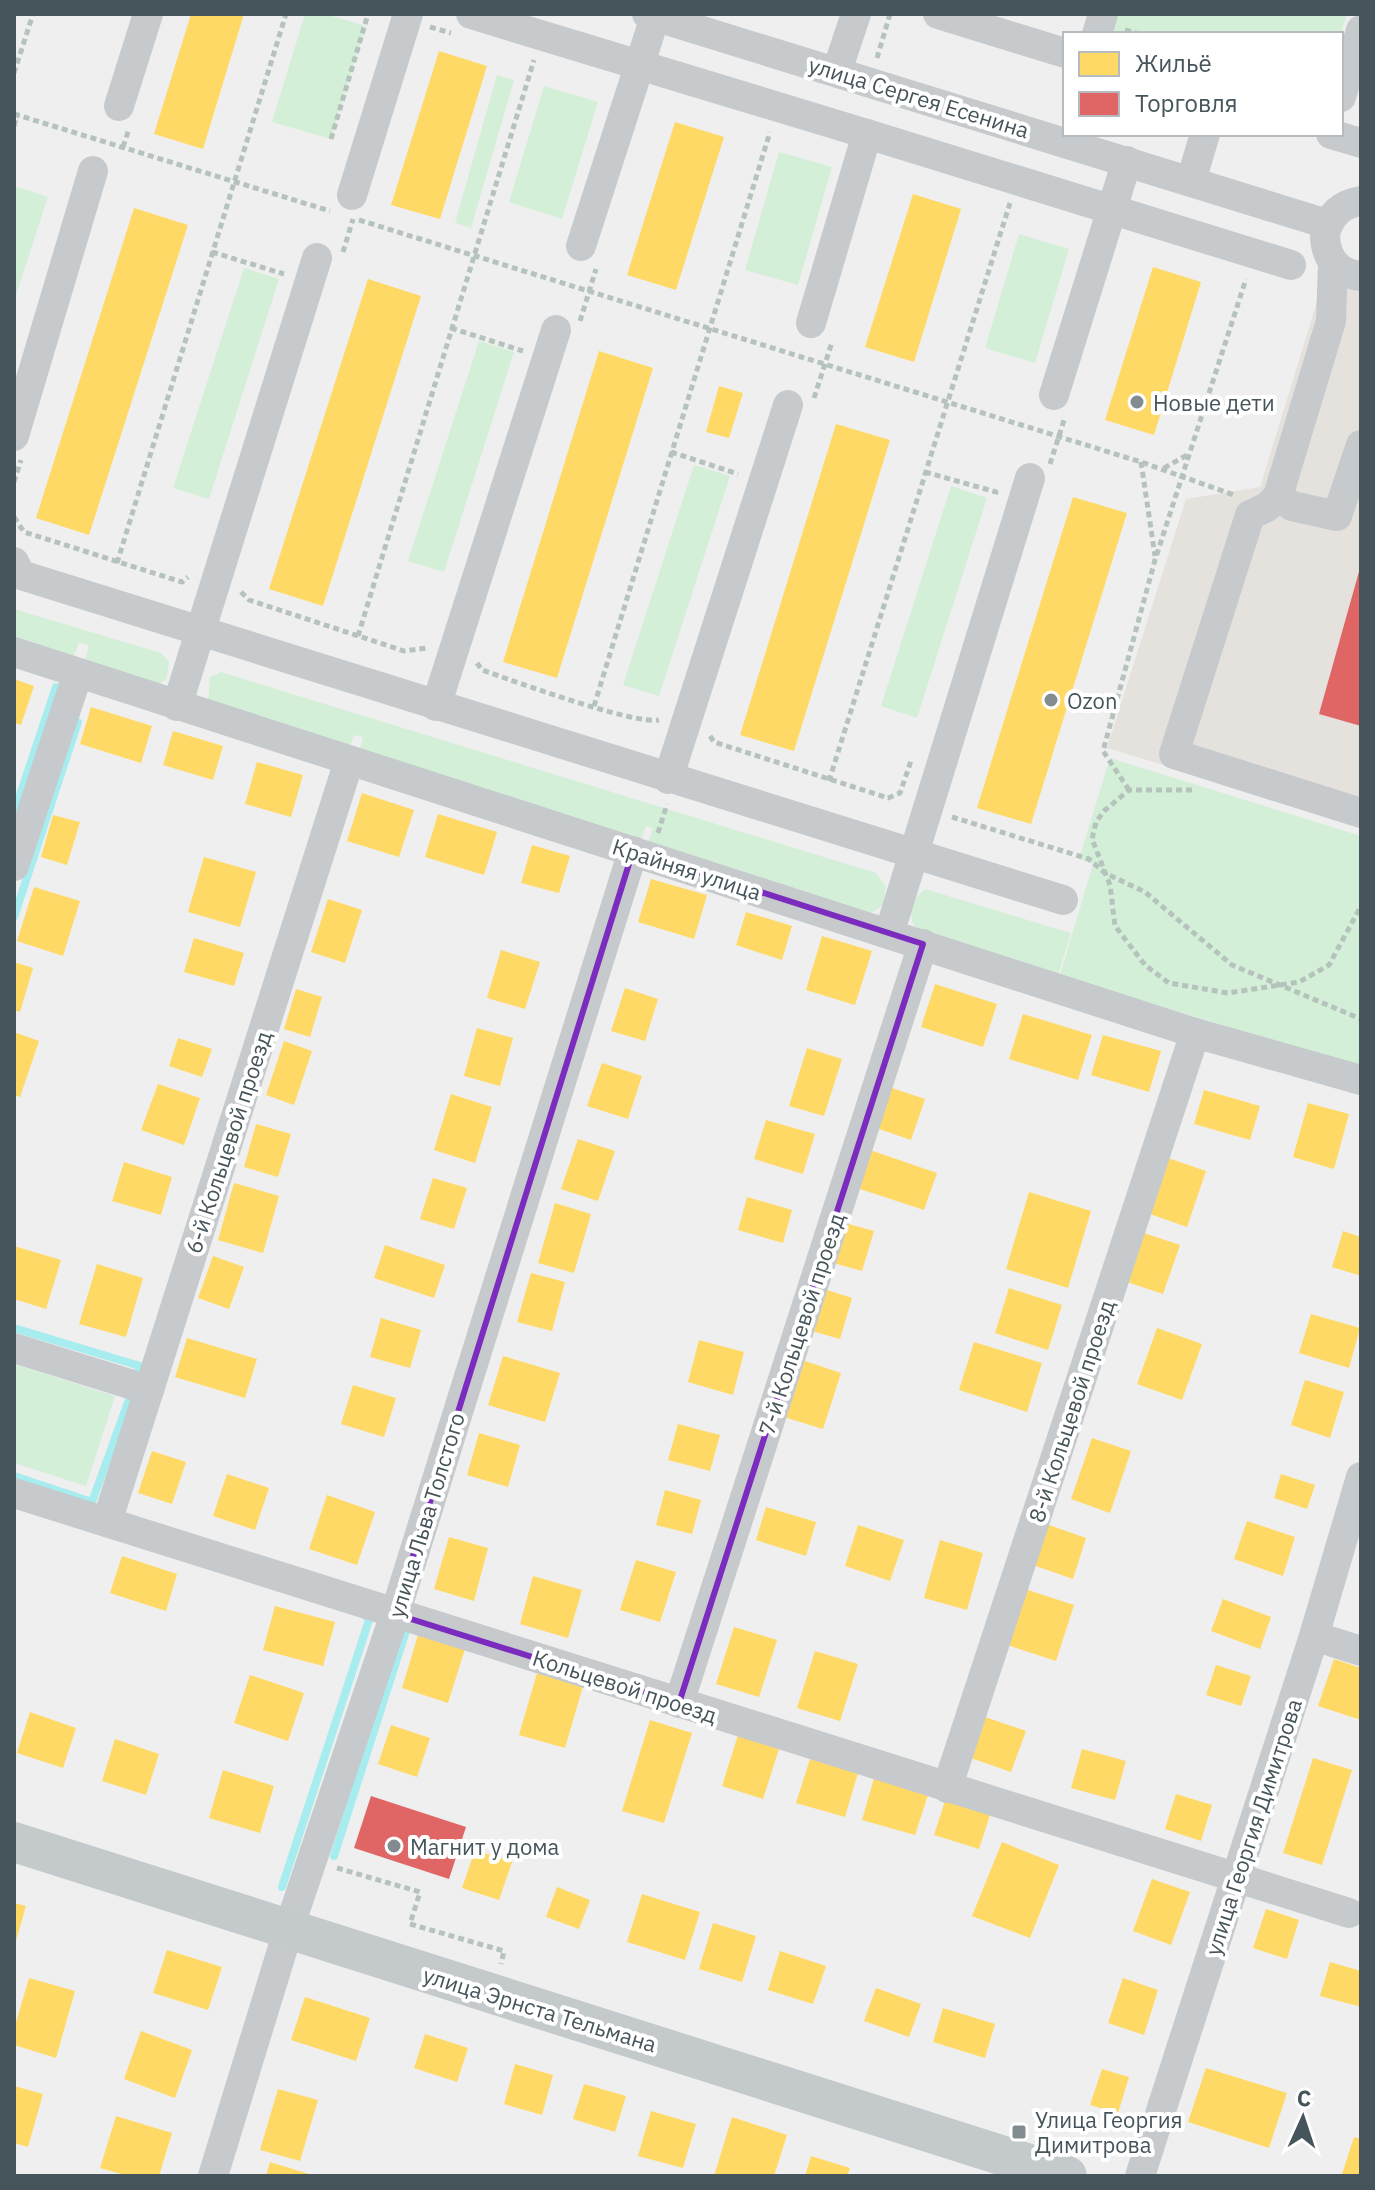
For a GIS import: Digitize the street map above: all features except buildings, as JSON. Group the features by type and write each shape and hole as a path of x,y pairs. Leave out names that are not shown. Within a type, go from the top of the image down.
{"main road":[{"name":"улица Эрнста Тельмана","path":"14,1842 1067,2176"}],"street":[{"path":"119,106 148,14"},
{"path":"353,207 408,14"},
{"path":"471,14 1291,265"},
{"path":"837,71 856,14"},
{"path":"938,14 971,19 1063,52"},
{"path":"590,253 651,15"},
{"name":"улица Сергея Есенина","path":"651,15 1327,224"},
{"path":"1343,90 1361,30"},
{"path":"811,323 867,134"},
{"path":"1191,181 1204,136"},
{"path":"1338,136 1361,143"},
{"path":"1061,401 1127,161"},
{"path":"14,436 93,171"},
{"path":"1361,201 1342,207 1327,224 1325,244 1333,263 1331,321 1272,501 1250,515 1174,754 1361,813"},
{"path":"177,706 328,261"},
{"path":"1333,263 1342,271 1361,276"},
{"path":"436,706 566,332"},
{"path":"672,779 799,407"},
{"path":"1272,501 1337,516 1361,445"},
{"path":"889,934 1040,473"},
{"path":"14,562 21,575 200,633 1063,900"},
{"name":"Крайняя улица","path":"14,652 1195,1033 1361,1080"},
{"path":"14,866 78,673"},
{"name":"6-й Кольцевой проезд","path":"107,1522 349,761"},
{"name":"улица Льва Толстого","path":"213,2176 288,1931 395,1614 642,854"},
{"name":"7-й Кольцевой проезд","path":"679,1703 923,944"},
{"name":"8-й Кольцевой проезд","path":"947,1788 1195,1033"},
{"path":"14,1348 149,1390"},
{"name":"улица Георгия Димитрова","path":"1140,2176 1314,1636 1361,1477"},
{"name":"Кольцевой проезд","path":"14,1493 1349,1913"},
{"path":"1314,1636 1361,1651"}],"path":[{"path":"14,73 33,14"},
{"path":"117,563 286,14"},
{"path":"331,139 368,14"},
{"path":"877,58 890,14"},
{"path":"358,636 535,59"},
{"path":"14,126 16,114 233,182 353,207 473,255 1272,501"},
{"path":"594,706 770,132"},
{"path":"829,781 1010,202"},
{"path":"328,261 353,207"},
{"path":"212,252 287,275 284,287"},
{"path":"566,332 589,290 590,253"},
{"path":"1232,274 1261,283"},
{"path":"1129,790 1103,751 1155,560 1246,279"},
{"path":"451,328 523,351 519,366"},
{"path":"799,407 824,365"},
{"path":"1040,473 1059,436 1061,401"},
{"path":"671,452 741,475 738,486"},
{"path":"1163,469 1189,454"},
{"path":"1141,462 1155,560"},
{"path":"925,472 996,492 992,507"},
{"path":"14,517 24,532 117,563 182,582 192,575"},
{"path":"238,589 249,600 404,651 418,652 430,647"},
{"path":"475,661 482,670 594,706 658,722 665,708"},
{"path":"710,729 714,742 829,781 893,798 900,793 915,750"},
{"path":"642,854 672,779"},
{"path":"1204,791 1163,787 1129,790 1110,804 1096,822 1092,839 1105,873 1115,926 1145,965 1169,983 1228,993 1299,982 1329,965 1361,906"},
{"path":"947,808 950,816 1089,859 1105,873 1145,892 1232,965 1361,1019"},
{"path":"313,1861 420,1892 410,1924 504,1951"}],"highlighted area":[{"path":"633,851 923,944 679,1703 395,1614"}],"shaded area":[{"path":"1361,276 1361,825 1107,748 1186,499 1260,487 1323,282"}],"green space":[{"path":"305,14 325,14 366,26 331,139 272,122"},
{"path":"1115,14 1347,14 1342,32 1109,32"},
{"path":"497,75 514,80 471,228 455,223"},
{"path":"544,86 598,102 562,219 509,202"},
{"path":"779,152 832,167 798,285 745,270"},
{"path":"14,186 48,197 14,301"},
{"path":"1019,234 1069,249 1035,363 985,348"},
{"path":"244,268 279,279 209,499 173,488"},
{"path":"479,341 514,352 444,572 408,561"},
{"path":"694,465 730,476 659,696 623,685"},
{"path":"951,486 987,498 917,718 881,706"},
{"path":"14,609 161,653 169,662 167,678 157,686 83,666 89,646 79,642 72,662 14,644"},
{"path":"221,672 876,873 886,887 883,905 870,914 648,842 653,828 646,826 641,840 359,752 363,737 354,735 349,749 208,702 210,677"},
{"path":"1110,758 1361,836 1361,1068 1060,975 1093,864 1079,859"},
{"path":"925,889 1071,933 1058,975 917,929 913,924 912,908"},
{"path":"14,1364 115,1396 86,1486 14,1463"}],"waterway":[{"path":"14,813 56,687"},
{"path":"14,917 78,722"},
{"path":"14,1328 140,1366 136,1380"},
{"path":"14,1476 92,1502 132,1391"},
{"path":"282,1887 370,1617 366,1616"},
{"path":"334,1856 405,1634"}],"place":[{"name":"Новые дети","path":"1137,402"},
{"name":"Ozon","path":"1051,700"},
{"name":"Магнит у дома","path":"394,1846"},
{"name":"Улица Георгия Димитрова","path":"1019,2132"}]}
